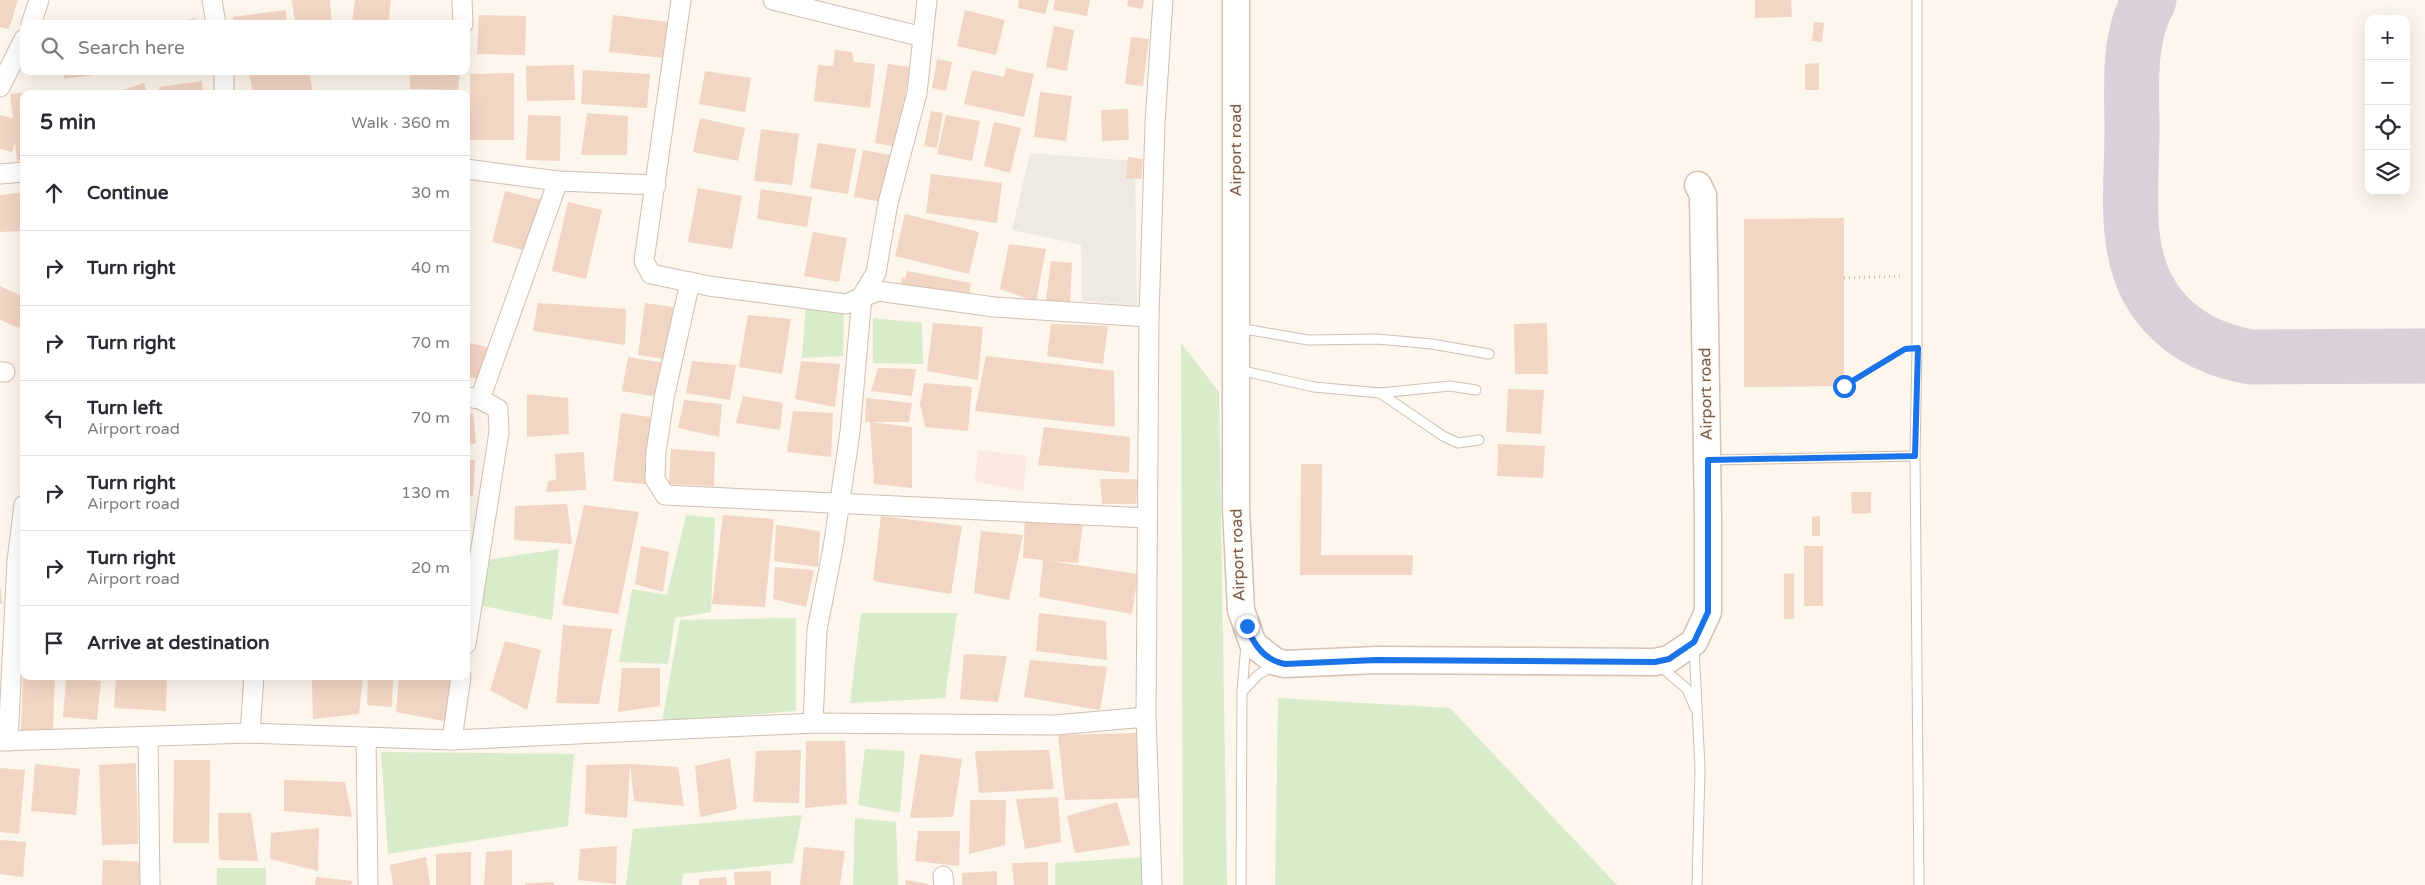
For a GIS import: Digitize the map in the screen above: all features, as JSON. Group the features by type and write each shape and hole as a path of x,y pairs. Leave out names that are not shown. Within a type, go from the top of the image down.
{"main road":[{"name":"Airport road","path":"1236,0 1237,536 1241,610 1253,644 1276,662 1285,664"},
{"name":"Airport road","path":"1694,642 1708,612 1708,460 1702,194 1698,185"},
{"path":"1285,664 1376,660 1655,662 1669,659 1694,642"}],"street":[{"path":"32,20 39,0"},
{"path":"212,0 215,20"},
{"path":"462,0 463,20"},
{"path":"681,0 644,261 651,274 690,282 846,304 878,291 994,307 1150,317"},
{"path":"773,0 923,37"},
{"path":"813,723 817,630 833,548 838,503 850,432 862,296 876,273 888,202 917,93 927,0"},
{"path":"1152,885 1146,717 1147,518 1155,123 1163,0"},
{"path":"0,87 20,47"},
{"path":"224,75 224,90"},
{"path":"470,170 558,181 656,185"},
{"path":"0,174 20,172"},
{"path":"470,618 499,432 498,409 473,398 558,181"},
{"path":"690,282 664,398 656,452 655,479 664,495 1147,518"},
{"path":"20,523 9,562 4,741 250,733 452,740 813,723 1055,725 1146,717"},
{"path":"250,733 254,680"},
{"path":"452,740 461,680"},
{"path":"148,737 150,885"},
{"path":"366,738 368,885"}],"lane":[{"path":"1917,0 1916,276 1918,348 1915,456 1919,885"},
{"path":"1236,328 1308,340 1378,339 1432,344 1489,354"},
{"path":"1236,369 1314,387 1380,393 1450,386 1476,390"},
{"path":"1380,393 1443,436 1458,443 1479,440"},
{"path":"1708,460 1915,456"},
{"path":"1241,885 1242,692 1247,626"},
{"path":"1694,642 1700,768 1697,885"},
{"path":"1655,662 1687,689 1696,710 1700,768"},
{"path":"1242,692 1264,670 1285,664"}],"path":[{"path":"1844,278 1916,276"},
{"path":"1844,386 1905,349 1918,348"}],"shaded area":[{"path":"1030,153 1135,161 1137,305 1082,301 1081,245 1012,230"},
{"path":"978,450 1027,456 1023,491 975,481"}],"green space":[{"path":"806,303 844,307 843,356 802,358"},
{"path":"873,318 922,323 923,364 873,363"},
{"path":"1181,343 1219,392 1227,885 1183,885"},
{"path":"686,515 715,518 711,612 675,618 668,664 619,662 632,589 667,595"},
{"path":"559,549 552,620 478,605 487,560"},
{"path":"861,613 957,613 945,698 850,703"},
{"path":"796,618 796,711 662,722 680,620"},
{"path":"1278,698 1450,708 1617,885 1275,885"},
{"path":"865,749 905,751 900,813 858,805"},
{"path":"381,752 574,754 568,826 388,854"},
{"path":"802,815 793,863 683,874 682,885 626,885 633,829"},
{"path":"855,818 896,822 898,885 853,885"},
{"path":"1145,857 1144,885 1055,885 1055,863"},
{"path":"217,868 266,868 266,885 217,885"}],"building":[{"path":"0,0 18,0 9,29 0,27"},
{"path":"292,0 330,0 332,20 294,20"},
{"path":"355,0 391,0 388,20 352,20"},
{"path":"1019,0 1049,0 1045,14 1018,8"},
{"path":"1055,0 1090,0 1087,16 1053,10"},
{"path":"1128,0 1144,0 1142,9 1127,6"},
{"path":"1755,0 1791,0 1792,17 1755,18"},
{"path":"286,10 287,20 233,20 233,17"},
{"path":"965,10 1005,20 996,55 957,46"},
{"path":"479,15 526,16 525,55 477,54"},
{"path":"613,15 668,22 664,58 609,52"},
{"path":"1814,22 1824,23 1822,42 1812,41"},
{"path":"1054,26 1074,30 1067,71 1046,67"},
{"path":"1131,37 1149,39 1143,86 1125,84"},
{"path":"835,50 852,52 854,62 875,64 870,108 814,101 818,65 833,66"},
{"path":"937,59 952,62 946,91 932,88"},
{"path":"1819,63 1819,90 1805,90 1805,64"},
{"path":"888,64 910,67 897,147 875,143"},
{"path":"574,65 575,100 527,101 526,66"},
{"path":"1006,68 1034,74 1024,117 964,104 972,70 1004,77"},
{"path":"583,70 650,74 647,108 581,104"},
{"path":"705,71 751,78 745,112 699,104"},
{"path":"514,73 514,140 470,140 470,74"},
{"path":"64,75 94,75 64,79"},
{"path":"250,75 310,75 312,90 252,90"},
{"path":"410,75 460,75 458,90 410,89"},
{"path":"202,81 203,90 159,90 159,87"},
{"path":"144,83 147,90 123,90"},
{"path":"1040,92 1072,96 1066,141 1034,137"},
{"path":"20,93 20,161 17,161 15,142 12,152 0,149 0,115 13,118 10,94"},
{"path":"1128,109 1129,140 1102,141 1101,110"},
{"path":"931,111 943,113 937,148 924,146"},
{"path":"587,113 628,116 627,155 581,155"},
{"path":"528,115 561,116 560,161 526,160"},
{"path":"946,115 980,121 972,161 937,154"},
{"path":"700,118 745,128 738,161 693,152"},
{"path":"994,122 1021,128 1010,173 984,166"},
{"path":"761,129 799,134 792,185 754,181"},
{"path":"818,143 856,149 848,194 810,188"},
{"path":"863,150 896,156 888,203 854,197"},
{"path":"1128,157 1143,159 1141,179 1126,178"},
{"path":"931,174 1002,183 997,223 926,213"},
{"path":"698,188 742,196 732,249 688,242"},
{"path":"761,189 812,197 807,227 757,219"},
{"path":"505,191 545,201 531,252 492,242"},
{"path":"20,192 20,231 0,232 0,195"},
{"path":"568,202 602,210 586,279 552,271"},
{"path":"905,214 979,232 969,274 895,256"},
{"path":"1844,218 1844,386 1744,387 1744,219"},
{"path":"813,232 847,238 839,282 804,276"},
{"path":"1009,244 1046,249 1036,302 1000,289"},
{"path":"1051,261 1072,263 1070,304 1046,300"},
{"path":"907,271 971,283 968,302 900,285 902,277 905,278"},
{"path":"0,286 20,295 20,326 19,328 0,320"},
{"path":"538,303 626,309 625,345 533,331"},
{"path":"645,303 679,308 671,360 638,355"},
{"path":"748,315 791,319 782,374 739,367"},
{"path":"933,323 983,327 978,380 927,371"},
{"path":"1547,323 1548,374 1515,374 1514,324"},
{"path":"1051,324 1108,326 1103,364 1047,356"},
{"path":"470,343 491,348 484,380 470,378"},
{"path":"986,356 1114,371 1115,427 975,411"},
{"path":"628,357 670,364 664,398 622,391"},
{"path":"692,361 736,365 730,400 686,393"},
{"path":"801,361 840,364 835,407 795,399"},
{"path":"878,368 916,369 912,396 871,391"},
{"path":"924,383 972,387 968,431 925,427 920,404"},
{"path":"1508,389 1544,390 1541,434 1506,432"},
{"path":"527,394 568,398 569,434 527,437"},
{"path":"743,396 783,403 780,430 736,423"},
{"path":"866,398 912,403 909,422 865,422"},
{"path":"684,400 722,404 719,437 678,428"},
{"path":"793,411 833,413 831,457 787,452"},
{"path":"470,413 473,413 476,443 470,444"},
{"path":"621,413 657,418 653,485 613,481"},
{"path":"870,422 912,427 912,488 874,484"},
{"path":"1044,427 1130,437 1129,473 1038,465"},
{"path":"1498,444 1545,446 1543,478 1497,476"},
{"path":"671,449 715,452 714,486 669,484"},
{"path":"584,452 586,490 546,492 548,481 556,480 555,454"},
{"path":"470,460 475,460 473,496 470,496"},
{"path":"1301,464 1322,464 1321,555 1413,555 1412,575 1300,575"},
{"path":"1100,479 1138,479 1136,504 1102,504"},
{"path":"1851,492 1871,492 1871,513 1852,514"},
{"path":"567,504 572,544 514,540 515,506"},
{"path":"584,505 639,512 618,614 562,605"},
{"path":"723,515 774,519 765,607 712,604"},
{"path":"881,516 962,526 951,594 873,581"},
{"path":"1820,516 1820,536 1812,536 1812,517"},
{"path":"1025,518 1083,522 1078,563 1049,561 1138,574 1132,614 1039,597 1043,560 1023,558"},
{"path":"776,525 820,531 818,567 774,561"},
{"path":"981,531 1023,535 1009,600 974,593"},
{"path":"641,546 669,552 663,592 635,584"},
{"path":"1804,546 1823,546 1823,606 1804,606"},
{"path":"775,567 814,570 806,607 773,599"},
{"path":"1794,573 1794,619 1784,619 1784,574"},
{"path":"1,589 2,604 0,604"},
{"path":"1039,613 1106,621 1107,660 1036,651"},
{"path":"563,625 612,629 599,704 556,703"},
{"path":"505,641 541,650 527,710 490,690"},
{"path":"964,654 1007,656 998,702 960,699"},
{"path":"1030,660 1107,667 1100,710 1024,697"},
{"path":"622,668 660,668 660,706 618,712"},
{"path":"23,680 55,680 53,731 21,730"},
{"path":"66,680 101,681 97,720 63,717"},
{"path":"116,680 167,680 166,711 114,708"},
{"path":"312,680 363,680 359,714 313,719"},
{"path":"368,680 393,680 392,707 367,705"},
{"path":"399,680 450,680 449,722 396,712"},
{"path":"1137,733 1140,798 1065,800 1058,735"},
{"path":"806,741 845,741 847,804 805,808"},
{"path":"801,750 799,803 753,802 756,751"},
{"path":"1049,750 1054,789 979,793 975,751"},
{"path":"920,754 962,759 953,817 910,818"},
{"path":"730,758 737,809 700,817 695,766"},
{"path":"174,760 210,760 209,843 173,843"},
{"path":"136,763 138,844 102,845 99,765"},
{"path":"35,764 80,769 76,815 31,811"},
{"path":"630,764 678,767 684,806 634,801"},
{"path":"630,764 627,818 585,814 586,765"},
{"path":"0,768 25,770 19,834 0,832"},
{"path":"284,780 345,782 352,817 284,811"},
{"path":"1058,797 1061,842 1025,849 1016,799"},
{"path":"970,800 1006,800 1005,845 969,854"},
{"path":"1117,802 1130,845 1075,853 1067,816"},
{"path":"218,813 251,813 258,861 219,860"},
{"path":"319,828 318,871 270,859 271,833"},
{"path":"918,831 960,831 959,866 915,861"},
{"path":"0,840 26,842 23,877 0,874"},
{"path":"617,846 616,884 578,880 580,849"},
{"path":"804,847 845,851 840,885 800,885"},
{"path":"512,850 512,885 484,885 486,852"},
{"path":"471,852 471,885 436,885 436,854"},
{"path":"426,857 430,885 393,885 390,865"},
{"path":"103,860 144,862 145,885 102,885"},
{"path":"1048,862 1048,885 1014,885 1012,863"},
{"path":"771,871 771,885 735,885 734,872"},
{"path":"997,871 997,885 962,885 962,873"},
{"path":"316,877 353,881 351,885 315,885"},
{"path":"726,877 727,885 699,885 699,879"},
{"path":"906,880 928,884 928,885 905,885"},
{"path":"554,882 554,885 525,885 525,883"}],"taxiway":[{"path":"2149,0 2137,31 2132,64 2131,215 2133,241 2138,264 2146,285 2157,304 2171,320 2207,344 2228,352 2251,357 2425,356"}],"route":[{"path":"1247,626 1253,644 1276,662 1285,664 1376,660 1655,662 1669,659 1694,642 1708,612 1708,460 1824,456 1915,456 1918,348 1905,349 1844,386"}]}
